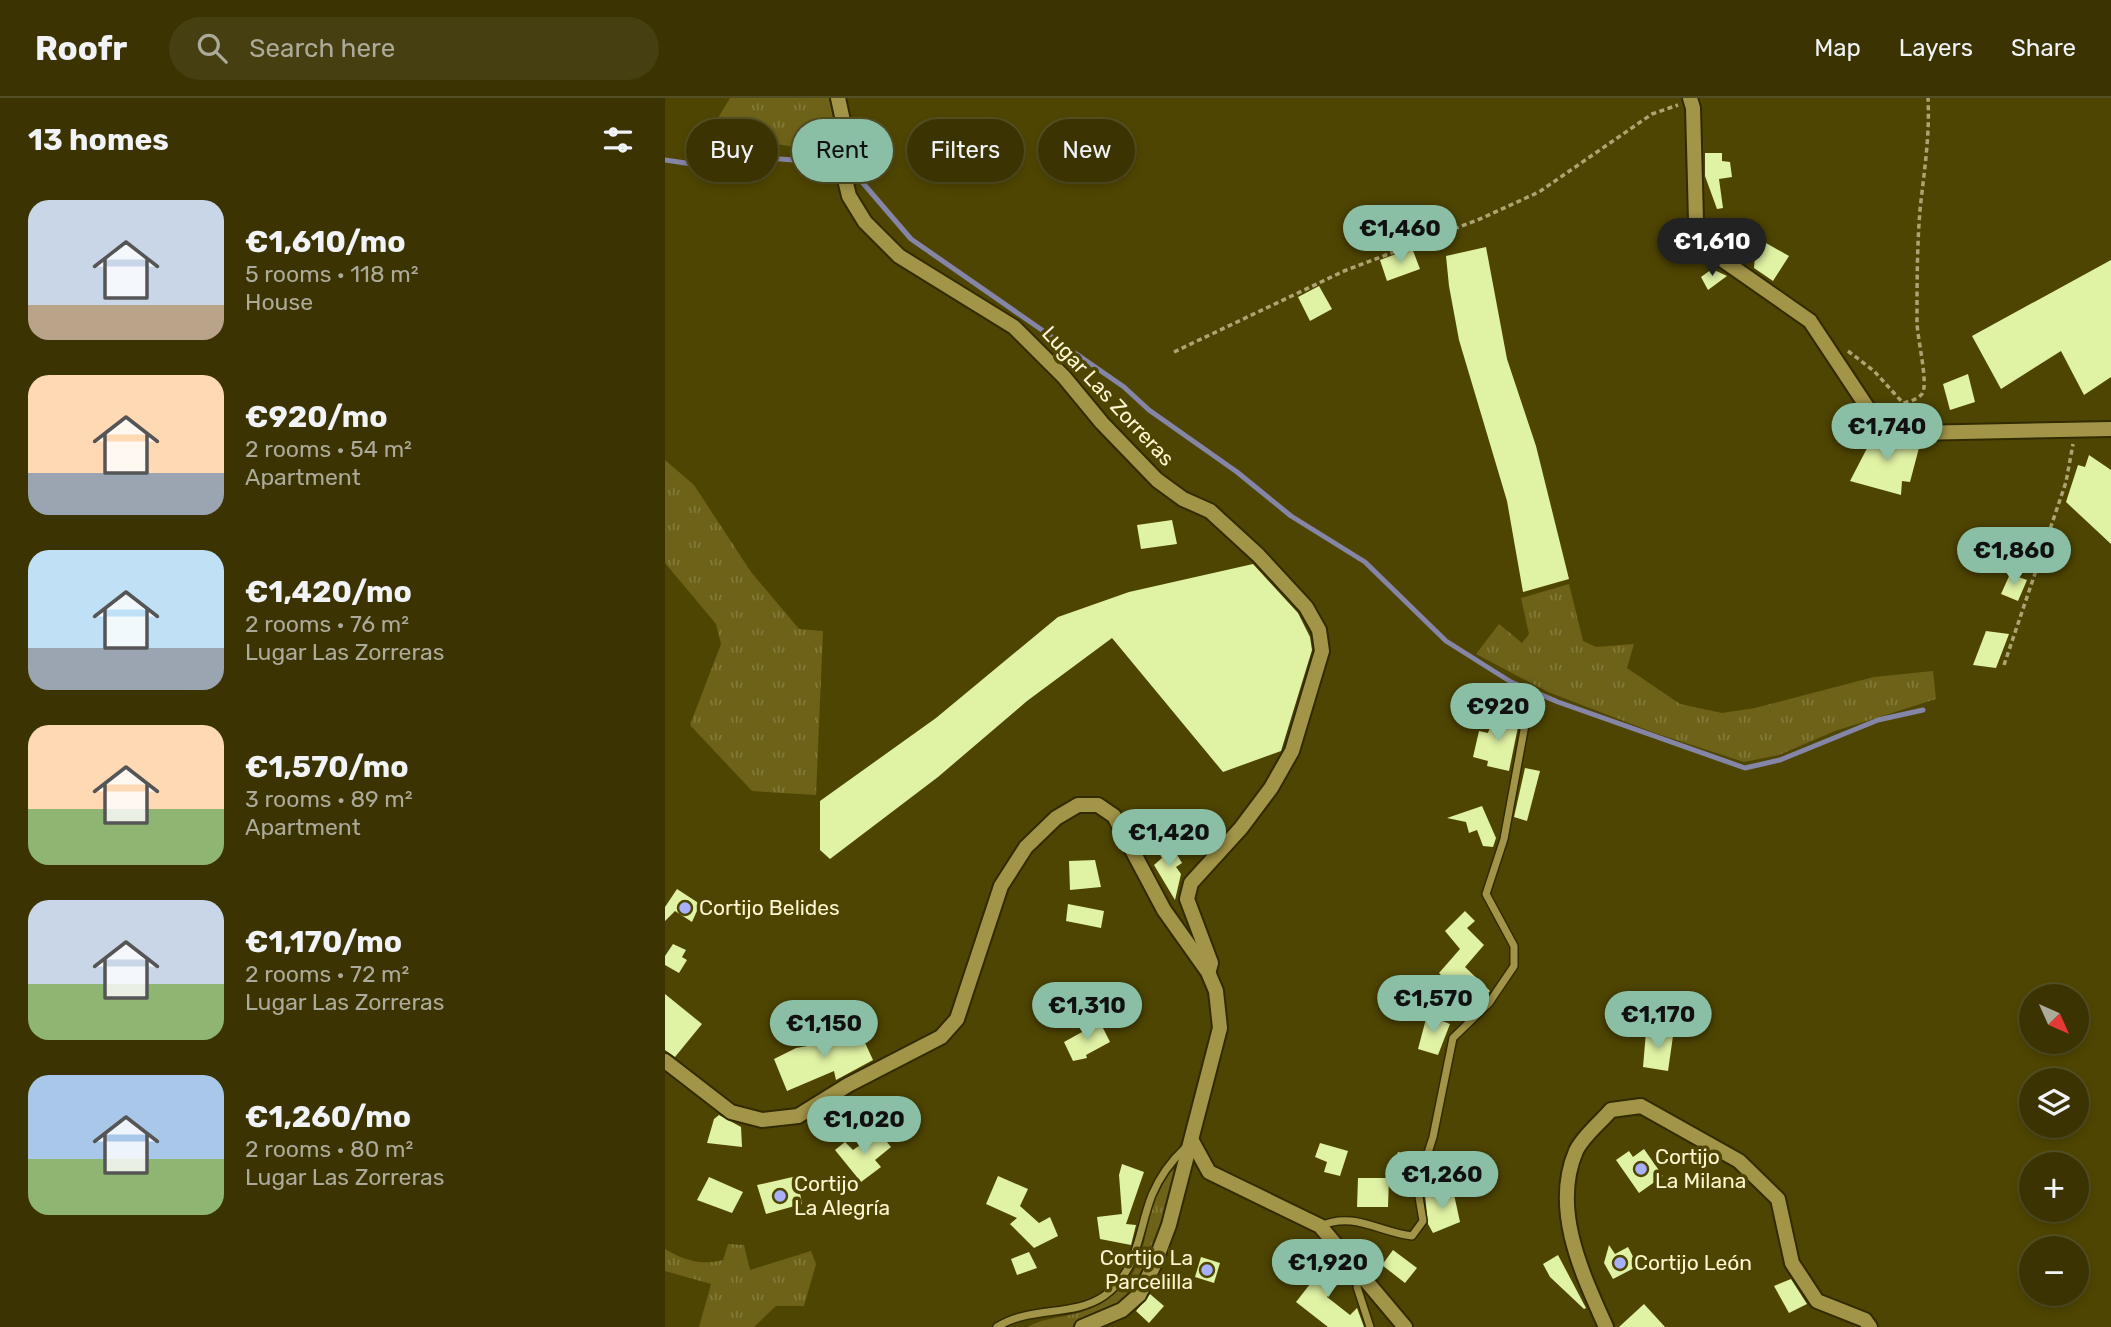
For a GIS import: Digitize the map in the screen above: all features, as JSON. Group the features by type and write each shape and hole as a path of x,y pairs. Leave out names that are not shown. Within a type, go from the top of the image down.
{"street":[{"name":"Lugar Las Zorreras","path":"838,98 849,148 843,171 849,196 865,222 899,256 1014,327 1064,377 1102,423 1157,480 1183,499 1210,511 1258,555 1306,607 1318,630 1322,651 1292,751 1271,788 1241,828 1191,883 1187,899 1211,963 1208,972"},
{"path":"1691,103 1696,221 1717,256 1809,321 1873,416 1914,433 2111,429"},
{"path":"665,1061 731,1112 762,1120 798,1116 848,1085 941,1037 957,1019 1001,886 1026,847 1056,818 1078,805 1098,805 1114,816 1164,909 1208,972 1216,991 1220,1028 1169,1225 1139,1295 1122,1310 1081,1327"},
{"path":"1606,1327 1587,1283 1571,1231 1565,1193 1577,1149 1603,1119 1611,1110 1641,1106 1739,1161 1779,1199 1792,1264 1817,1301 1865,1320 1870,1327"},
{"path":"1192,1141 1209,1172 1320,1226 1405,1327"}],"lane":[{"path":"1320,1226 1338,1218 1359,1221 1399,1235 1412,1236 1423,1221 1417,1191 1433,1137 1453,1038 1489,1003 1514,966 1514,946 1486,894 1504,839 1529,703"},
{"path":"997,1327 1008,1320 1054,1309 1074,1309 1107,1294 1134,1259 1151,1198 1163,1172 1192,1141"},
{"path":"1360,1274 1357,1287 1370,1327"}],"path":[{"path":"1829,350 1846,350 1855,354 1903,403 1924,393 1926,385 1917,341 1916,276 1921,195 1927,172 1928,98"},
{"path":"1174,352 1344,271 1480,219 1539,192 1651,114 1691,103"},
{"path":"2004,665 2066,482 2073,431"}],"green space":[{"path":"730,98 829,98 833,119 792,119 792,146 778,144 778,119 717,119"},
{"path":"665,460 694,485 751,572 799,629 823,631 816,795 752,791 690,725 721,644 716,624 665,563"},
{"path":"1569,584 1583,641 1596,647 1634,644 1627,668 1680,704 1722,713 1755,708 1874,677 1933,671 1936,699 1835,731 1779,755 1744,762 1655,733 1548,692 1476,654 1499,624 1522,643 1529,634 1521,598"},
{"path":"1175,1169 1178,1172 1165,1220 1146,1266 1133,1287 1117,1304 1097,1318 1072,1327 1028,1327 1093,1308 1123,1286 1139,1260 1159,1187"},
{"path":"728,1244 744,1245 750,1270 811,1251 816,1264 804,1306 776,1306 754,1327 699,1327 711,1284 665,1271 665,1249 686,1259 708,1262 723,1260"}],"building":[{"path":"1705,153 1722,153 1722,161 1730,162 1732,177 1719,179 1723,208 1717,209 1705,176"},
{"path":"1673,221 1686,221 1695,247 1676,251"},
{"path":"1759,239 1789,256 1773,281 1754,268 1755,256 1752,253"},
{"path":"1486,247 1507,359 1536,446 1569,579 1523,592 1507,501 1459,340 1449,286 1446,256"},
{"path":"1412,248 1420,269 1387,281 1380,260"},
{"path":"2111,260 2111,377 2084,395 2061,351 2001,389 1972,336"},
{"path":"1712,269 1727,276 1708,290 1701,277"},
{"path":"1319,286 1332,309 1310,321 1298,297"},
{"path":"1968,374 1975,402 1950,410 1943,384"},
{"path":"1876,431 1920,444 1910,482 1902,481 1901,495 1850,481"},
{"path":"2089,455 2111,470 2111,544 2066,502 2078,465 2085,467"},
{"path":"1172,520 1177,544 1141,549 1137,525"},
{"path":"1253,564 1298,613 1310,637 1312,650 1281,751 1223,772 1112,638 1027,701 938,777 830,859 820,850 820,801 936,718 1058,617 1129,592"},
{"path":"2010,574 2027,580 2018,601 2001,594"},
{"path":"1986,631 2009,634 1996,668 1973,665"},
{"path":"1503,712 1520,717 1509,771 1487,766 1488,761 1473,757 1479,731 1488,733 1492,721 1500,723"},
{"path":"1525,768 1540,771 1527,821 1514,817"},
{"path":"1482,806 1496,838 1493,847 1483,846 1477,830 1469,833 1466,822 1447,818"},
{"path":"1170,843 1182,863 1176,867 1181,874 1175,900 1154,865 1162,858 1158,851"},
{"path":"1095,860 1101,887 1070,890 1069,861"},
{"name":"Cortijo Belides","path":"677,889 700,904 692,922 675,911 665,921 665,907"},
{"path":"1068,904 1104,911 1101,928 1066,921"},
{"path":"1465,911 1475,921 1467,928 1484,945 1465,967 1490,991 1469,1012 1457,1002 1463,998 1439,973 1460,949 1445,931"},
{"path":"673,944 686,950 682,957 687,960 679,973 665,965 665,956"},
{"path":"665,994 702,1024 675,1057 665,1050"},
{"path":"1427,1015 1450,1024 1438,1055 1418,1049"},
{"path":"1100,1022 1110,1042 1086,1055 1087,1058 1073,1061 1064,1042"},
{"path":"845,1031 860,1032 873,1060 836,1080 834,1071 787,1091 774,1059 796,1048 819,1044"},
{"path":"1646,1032 1673,1036 1668,1071 1643,1067"},
{"path":"719,1115 741,1127 742,1147 707,1143 714,1119"},
{"path":"879,1132 891,1147 875,1160 881,1167 861,1182 835,1150 845,1142 853,1150"},
{"path":"1320,1143 1348,1151 1340,1176 1324,1172 1327,1162 1315,1157"},
{"name":"Cortijo La Milana","path":"1644,1149 1663,1176 1639,1193 1616,1160 1629,1151 1633,1157"},
{"path":"1398,1152 1419,1158 1413,1174 1393,1168"},
{"path":"1122,1164 1144,1172 1126,1224 1136,1225 1131,1245 1100,1239 1097,1217 1122,1214 1119,1175"},
{"name":"Cortijo La Alegría","path":"797,1176 802,1204 766,1214 757,1185"},
{"path":"998,1176 1028,1189 1020,1206 1039,1223 1050,1217 1058,1236 1034,1248 1010,1224 1017,1218 986,1204"},
{"path":"709,1177 743,1192 732,1213 697,1200"},
{"path":"1358,1178 1389,1178 1388,1207 1357,1207"},
{"path":"1453,1190 1460,1222 1433,1233 1428,1224 1425,1195"},
{"name":"Cortijo León","path":"1609,1245 1615,1254 1628,1247 1638,1266 1613,1279 1604,1263"},
{"path":"1393,1250 1417,1268 1405,1283 1382,1265"},
{"path":"1029,1252 1037,1268 1017,1275 1011,1259"},
{"path":"1558,1255 1586,1308 1550,1277 1543,1264"},
{"path":"1332,1256 1347,1273 1327,1297 1350,1315 1357,1308 1364,1327 1328,1327 1296,1302"},
{"name":"Cortijo La Parcelilla","path":"1201,1257 1220,1263 1214,1283 1195,1277"},
{"path":"1791,1279 1807,1304 1789,1313 1774,1286"},
{"path":"1150,1294 1164,1306 1149,1323 1136,1311"},
{"path":"1644,1304 1665,1327 1619,1327"}],"waterway":[{"path":"665,160 699,165 744,156 792,160"},
{"path":"862,182 911,239 1124,387 1149,410 1237,472 1291,516 1365,562 1446,641 1511,682 1558,702 1745,768 1780,760 1878,720 1923,710"}],"place":[{"name":"Cortijo Belides","path":"685,908"},
{"name":"Cortijo La Milana","path":"1641,1169"},
{"name":"Cortijo La Alegría","path":"780,1196"},
{"name":"Cortijo León","path":"1620,1263"},
{"name":"Cortijo La Parcelilla","path":"1207,1270"}]}
